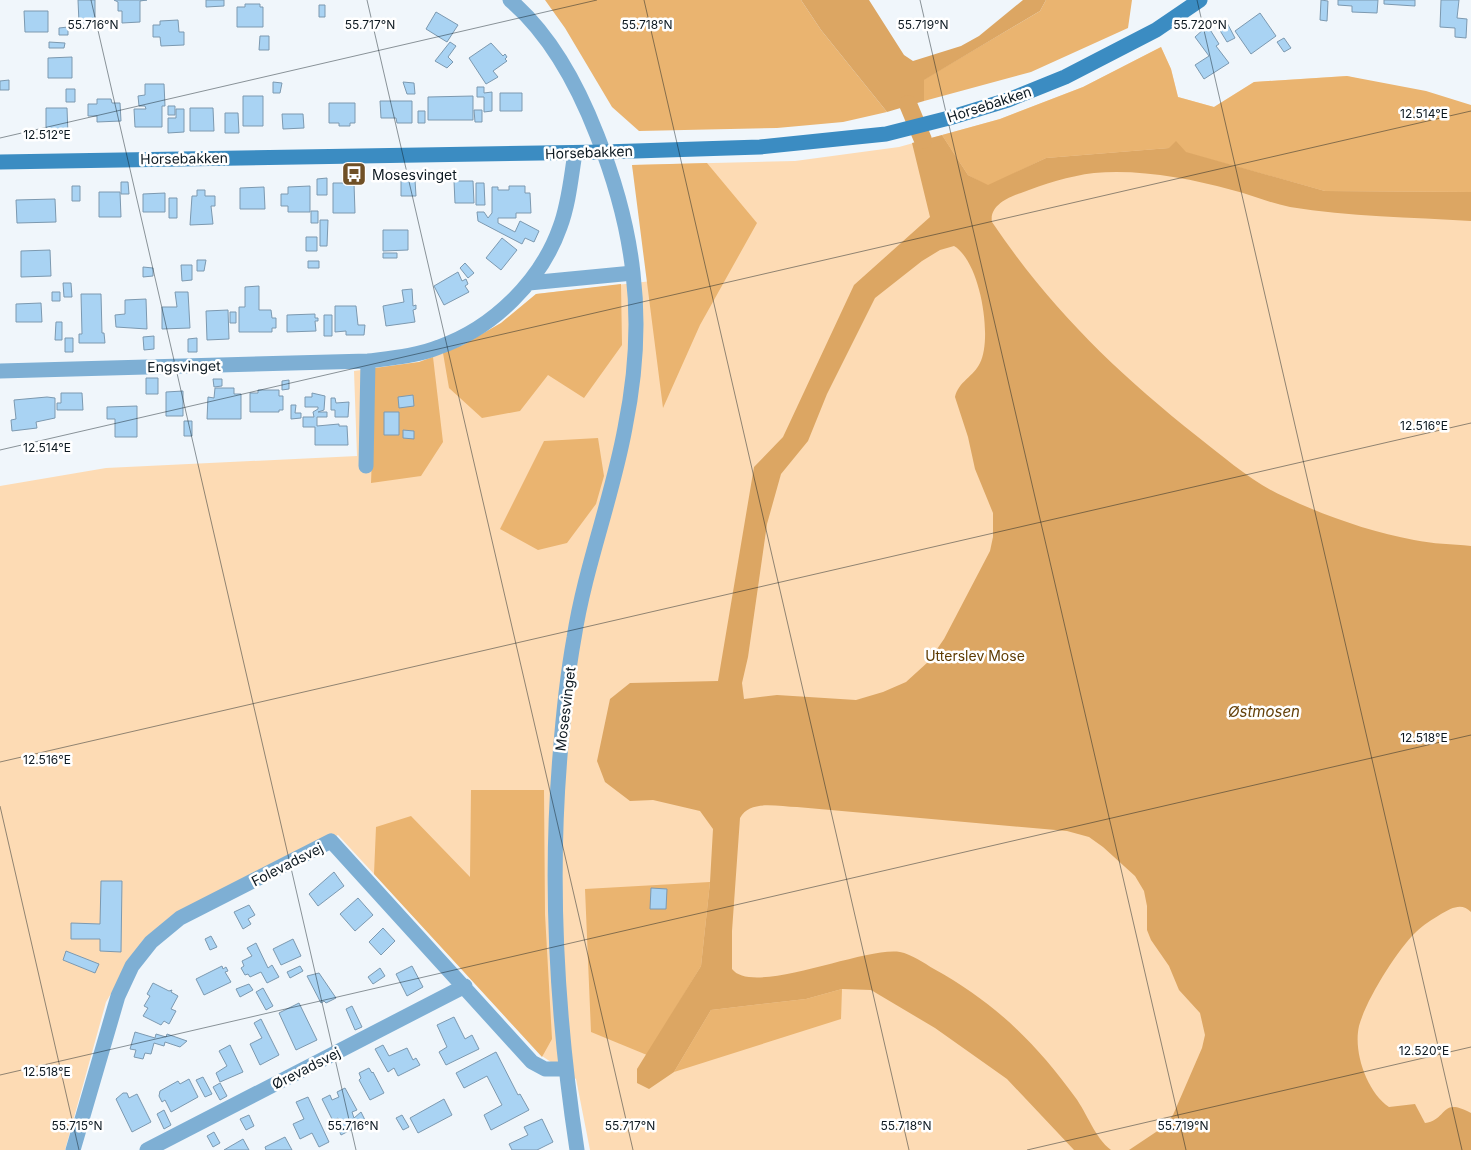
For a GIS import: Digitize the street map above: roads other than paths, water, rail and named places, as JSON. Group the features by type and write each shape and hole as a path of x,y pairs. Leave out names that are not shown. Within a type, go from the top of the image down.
{"street":[{"name":"Mosesvinget","path":"510,0 522,10 573,82 604,152 620,208 633,273 633,369 625,428 574,636 560,756 554,866 555,954 564,1069 576,1150"},
{"name":"Horsebakken","path":"0,162 604,152 760,147 886,134 1008,100 1066,77 1156,30 1200,0"},
{"name":"Engsvinget","path":"0,370 368,361 411,355 440,347 470,332 500,311 529,283 548,252 560,227 575,152"},
{"path":"529,283 633,273"},
{"path":"366,466 368,361"},
{"name":"Folevadsvej","path":"73,1150 118,996 132,966 151,942 180,918 331,841 465,986 532,1062 546,1069 564,1069"},
{"name":"Ørevadsvej","path":"147,1150 465,986"}],"water":[{"path":"801,0 869,0 904,55 913,61 961,46 979,36 1023,0 1046,0 1040,11 924,80 924,101 887,112 821,30"},
{"name":"Østmosen","path":"942,135 968,175 988,185 1046,158 1169,148 1176,141 1186,152 1325,191 1471,192 1471,221 1335,213 1290,207 1232,190 1181,178 1146,173 1094,173 1066,178 1005,200 993,211 992,222 1037,283 1061,311 1112,363 1168,413 1229,462 1251,477 1273,491 1300,504 1365,528 1421,541 1471,546 1471,912 1464,907 1456,907 1449,910 1425,925 1408,940 1391,963 1368,1003 1359,1026 1358,1048 1368,1082 1374,1092 1389,1107 1415,1104 1425,1123 1438,1118 1449,1108 1461,1108 1471,1113 1471,1150 1129,1150 1162,1128 1173,1115 1202,1048 1205,1035 1200,1013 1179,990 1169,966 1151,940 1147,930 1147,906 1144,891 1135,876 1089,837 1067,831 773,805 750,808 740,818 732,931 732,969 744,976 762,977 811,969 884,952 900,952 913,957 976,995 1029,1041 1060,1077 1079,1103 1100,1139 1111,1150 1074,1150 1007,1079 935,1028 871,990 842,989 806,999 711,1010 674,1072 649,1089 637,1083 637,1069 701,966 710,882 713,829 700,811 653,800 630,801 605,782 597,761 610,699 630,683 718,681 754,467 783,437 854,285 930,217 912,143","holes":["954,246 963,254 971,267 982,300 985,336 984,351 980,363 959,387 955,397 968,437 975,469 993,513 993,537 990,551 944,639 928,662 906,682 883,692 856,700 777,695 744,699 742,683 748,657 767,524 781,474 808,441 827,394 875,298 922,261 940,250"]}],"waterway":[{"path":"908,104 923,140"}],"place":[{"name":"Mosesvinget","path":"354,174"}],"park label":[{"name":"Utterslev Mose","path":"975,655"}]}
